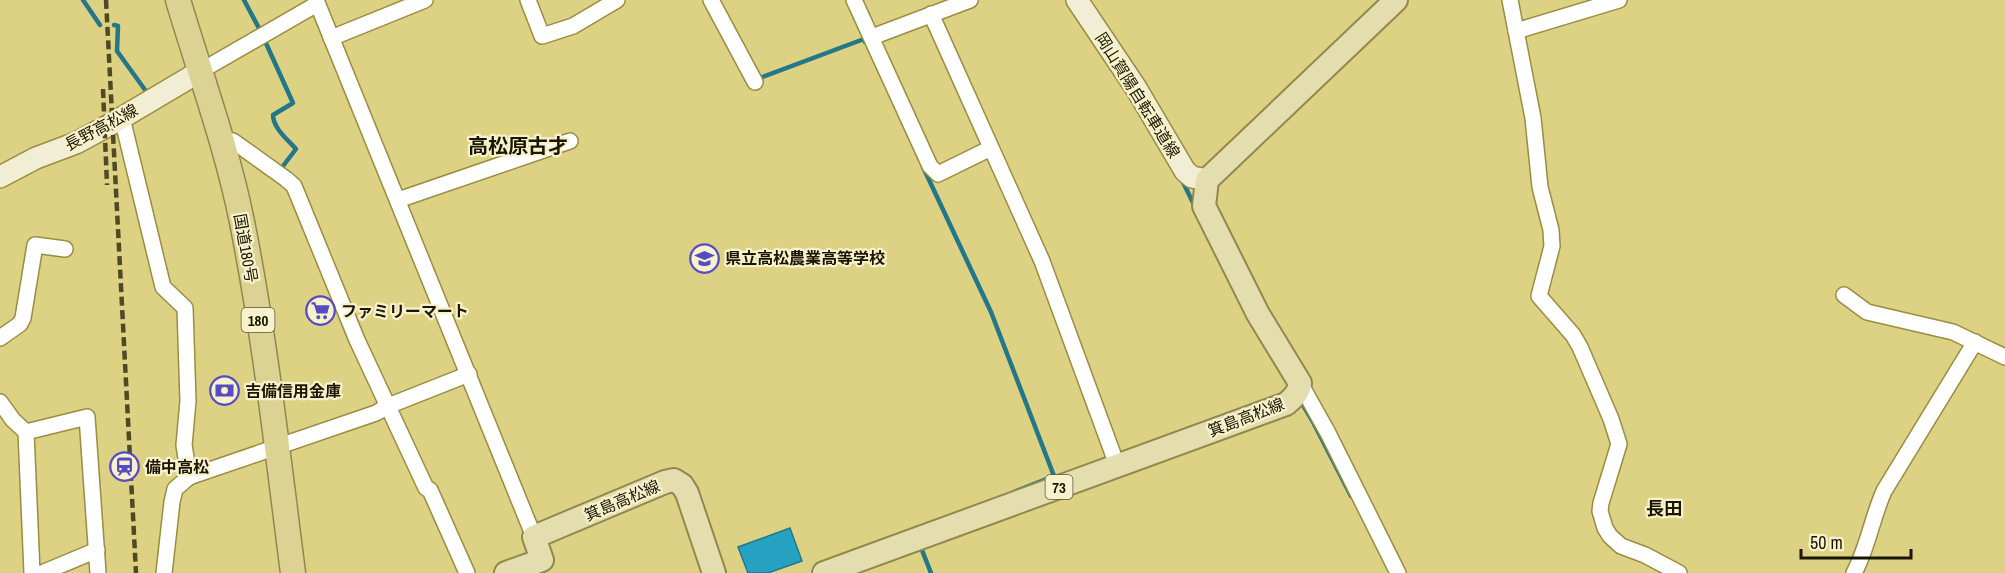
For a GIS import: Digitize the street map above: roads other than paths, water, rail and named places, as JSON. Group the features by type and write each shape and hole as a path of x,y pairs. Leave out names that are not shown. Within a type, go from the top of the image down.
{"highway":[{"name":"国道180号","path":"178,0 222,140 242,223 277,447 293,573"}],"main road":[{"name":"岡山賀陽自転車道線","path":"1077,0 1136,88 1185,171 1192,177 1207,180"},
{"path":"1207,180 1396,0"},
{"name":"長野高松線","path":"0,177 36,158 76,143 200,72"},
{"name":"箕島高松線","path":"824,573 1286,404 1297,391 1204,206 1207,180"},
{"name":"箕島高松線","path":"534,537 674,480 682,485 687,493 714,573"},
{"path":"506,573 545,566 534,537"}],"street":[{"path":"331,38 426,0"},
{"path":"528,0 542,36 573,26 617,0"},
{"path":"711,0 754,80"},
{"path":"854,0 930,166 938,174 991,148"},
{"path":"872,37 970,0"},
{"path":"1510,0 1533,118 1540,187 1551,230 1552,246 1539,296 1573,335 1580,347 1611,419 1619,444 1601,503 1602,520 1610,536 1621,546 1645,555 1679,573"},
{"path":"1516,31 1619,0"},
{"path":"200,72 316,2 534,537"},
{"path":"931,14 1042,261 1117,465"},
{"path":"122,118 163,286 185,308 188,402 184,445 189,477"},
{"path":"222,140 233,141 281,174 294,186 357,340 426,488 430,490 467,573"},
{"path":"398,200 570,141"},
{"path":"0,338 20,324 23,318 35,245 65,249"},
{"path":"1844,295 1867,312 1953,332 2005,357"},
{"path":"1854,573 1861,561 1884,491 1975,342"},
{"path":"164,573 175,489 189,477 376,413 468,374"},
{"path":"1297,391 1328,433 1398,573"},
{"path":"0,402 13,420 26,432 32,573"},
{"path":"26,432 87,417 98,573"},
{"path":"42,573 97,550"}],"water":[{"path":"790,528 802,561 768,573 748,573 738,547"}],"waterway":[{"path":"83,0 100,25"},
{"path":"244,0 261,32"},
{"path":"114,25 118,26 117,51 148,94"},
{"path":"757,79 864,39 865,42"},
{"path":"265,41 293,103 273,115 278,129 296,149 280,170"},
{"path":"923,167 991,312 1054,476 1014,492"},
{"path":"1181,178 1196,209"},
{"path":"1300,400 1351,496"},
{"path":"920,545 931,573"}],"railway":[{"path":"106,0 136,573"},
{"path":"103,89 107,185"}],"place":[{"name":"県立高松農業高等学校","path":"704,258"},
{"name":"ファミリーマート","path":"320,311"},
{"name":"吉備信用金庫","path":"224,391"},
{"name":"備中高松","path":"124,467"}],"district":[{"name":"高松原古才","path":"518,145"},
{"name":"長田","path":"1664,508"}]}
